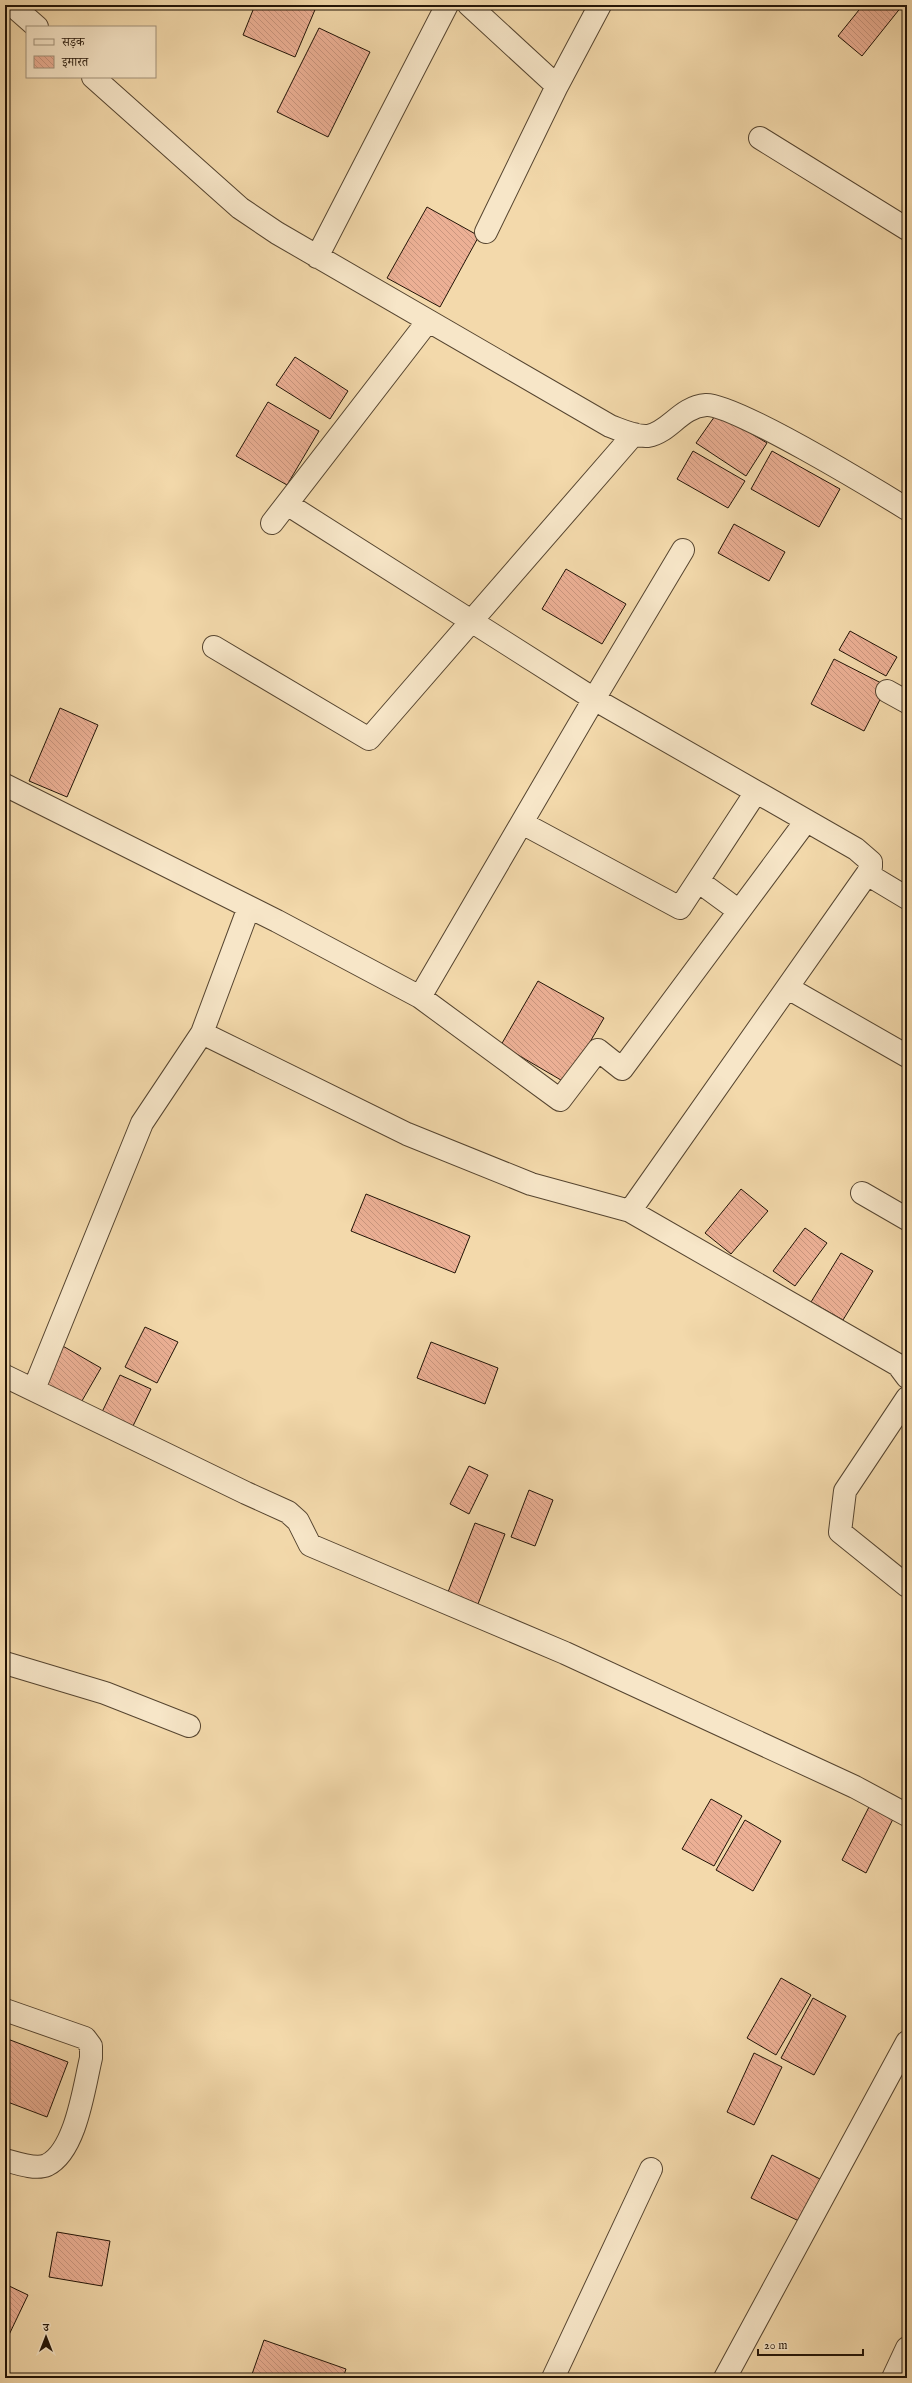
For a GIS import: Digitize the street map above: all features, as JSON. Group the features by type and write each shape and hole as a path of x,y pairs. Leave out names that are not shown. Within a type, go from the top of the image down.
{"street":[{"path":"12,5 36,26"},
{"path":"317,257 447,5"},
{"path":"469,5 557,86"},
{"path":"486,232 557,86 600,5"},
{"path":"94,78 240,208 317,257 610,426 634,434 648,436 660,430 690,408 707,405 720,408 778,435 907,509"},
{"path":"760,138 907,229"},
{"path":"272,523 428,321"},
{"path":"214,647 370,739 634,434"},
{"path":"287,504 594,699 867,856 871,867 868,874 630,1211"},
{"path":"420,997 594,699 684,550"},
{"path":"887,691 907,702"},
{"path":"5,785 249,906 420,997 560,1100 598,1050 622,1068 806,821"},
{"path":"522,823 680,908 756,792"},
{"path":"868,874 907,898"},
{"path":"698,881 740,911"},
{"path":"34,1389 142,1123 202,1033 249,906"},
{"path":"788,988 907,1056"},
{"path":"202,1033 407,1134 531,1184 630,1211 898,1365 907,1377"},
{"path":"862,1193 907,1219"},
{"path":"5,1376 288,1512 298,1521 310,1545 565,1653 855,1787 907,1816"},
{"path":"907,1398 845,1491 840,1532 907,1586"},
{"path":"5,1663 105,1693 189,1726"},
{"path":"5,2010 85,2038 91,2046 92,2058 70,2140 59,2157 46,2166 23,2165 5,2160"},
{"path":"725,2378 907,2042"},
{"path":"553,2378 651,2169"},
{"path":"897,2375 907,2348"}],"building":[{"path":"255,5 317,5 295,57 243,35"},
{"path":"863,5 902,6 862,56 838,36"},
{"path":"319,28 370,52 328,137 277,112"},
{"path":"427,207 479,236 440,307 387,278"},
{"path":"295,357 348,391 330,419 276,385"},
{"path":"268,402 319,431 287,485 236,456"},
{"path":"717,413 767,443 746,476 696,443"},
{"path":"693,451 745,481 728,508 677,479"},
{"path":"772,451 840,489 819,527 751,489"},
{"path":"734,524 785,552 769,581 718,553"},
{"path":"566,569 626,604 602,644 542,609"},
{"path":"850,631 897,657 886,676 839,650"},
{"path":"834,659 887,686 864,731 811,704"},
{"path":"60,708 98,725 67,797 29,781"},
{"path":"538,981 604,1018 566,1083 501,1045"},
{"path":"741,1189 768,1211 731,1254 705,1233"},
{"path":"366,1194 470,1236 455,1273 351,1231"},
{"path":"805,1228 827,1243 795,1286 773,1271"},
{"path":"841,1253 873,1271 843,1320 811,1302"},
{"path":"145,1327 178,1342 157,1383 125,1367"},
{"path":"431,1342 498,1368 485,1404 417,1378"},
{"path":"61,1345 101,1368 79,1406 39,1383"},
{"path":"120,1375 151,1389 133,1426 102,1412"},
{"path":"469,1466 488,1475 469,1514 450,1504"},
{"path":"529,1490 553,1500 535,1546 511,1537"},
{"path":"475,1523 505,1534 478,1604 448,1592"},
{"path":"711,1799 742,1816 714,1866 682,1849"},
{"path":"870,1805 894,1817 866,1873 842,1860"},
{"path":"745,1820 781,1841 753,1891 716,1870"},
{"path":"781,1978 811,1995 776,2055 747,2038"},
{"path":"813,1998 846,2016 814,2075 781,2058"},
{"path":"5,2038 68,2062 47,2117 5,2101"},
{"path":"754,2053 782,2067 754,2125 727,2112"},
{"path":"772,2155 822,2180 801,2222 751,2198"},
{"path":"57,2232 110,2241 102,2286 49,2277"},
{"path":"5,2284 28,2295 7,2339 5,2338"},
{"path":"264,2340 346,2369 343,2378 251,2377"}]}
